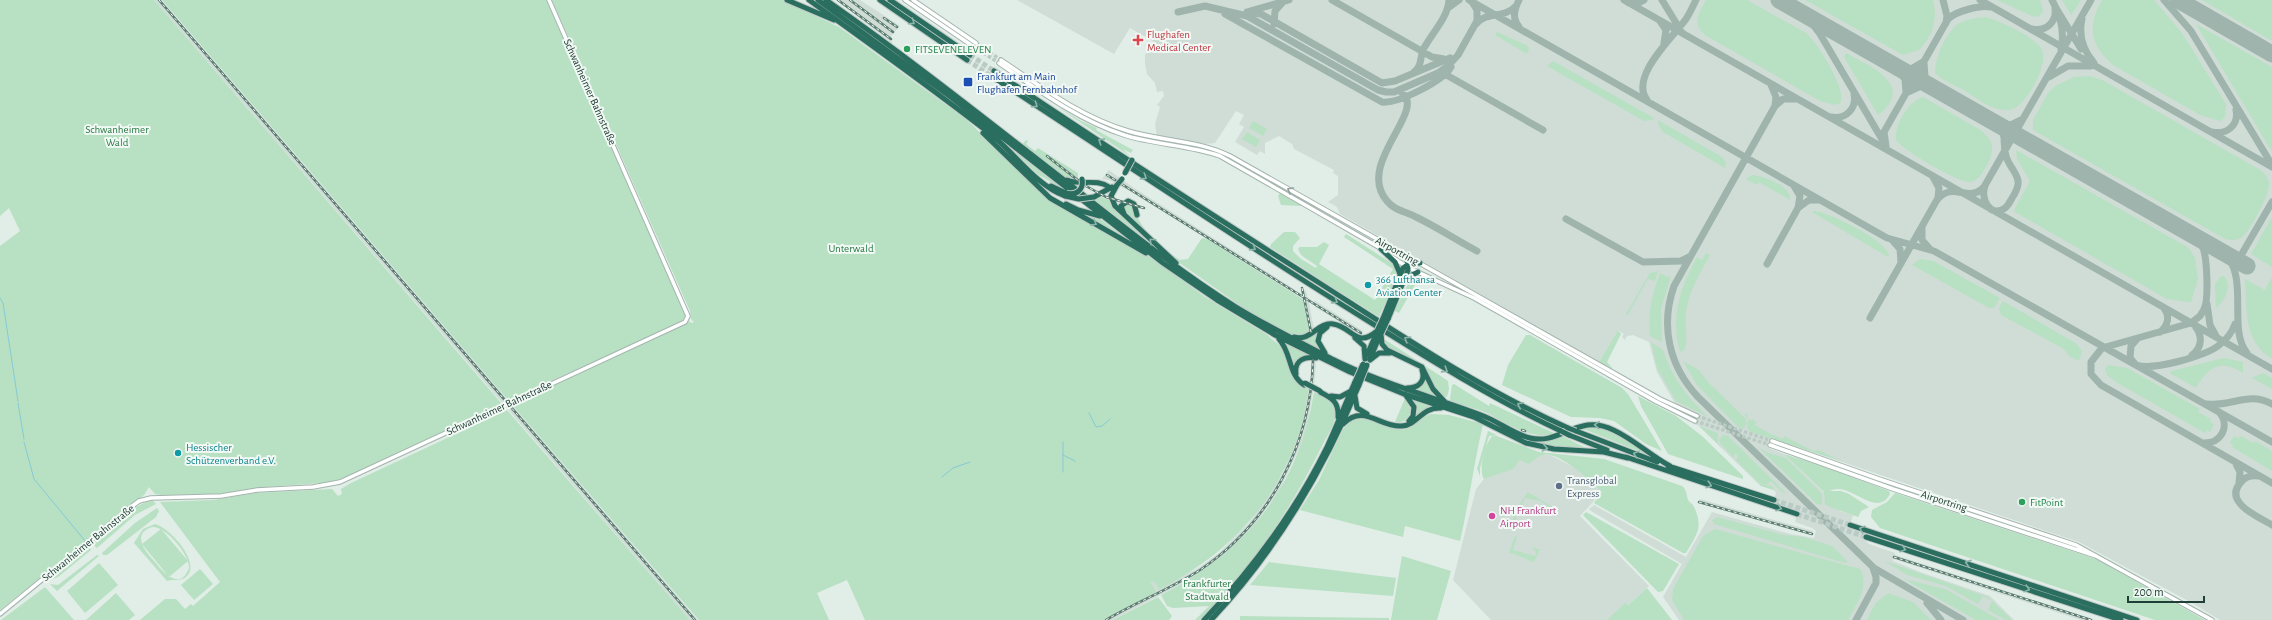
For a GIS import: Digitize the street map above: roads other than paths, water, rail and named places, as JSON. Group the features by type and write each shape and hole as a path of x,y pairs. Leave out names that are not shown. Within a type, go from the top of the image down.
{"highway":[{"path":"787,0 844,25"},
{"path":"818,0 952,98 1186,274 1276,333 1332,359 1449,407"},
{"path":"826,0 928,75 1059,176 1108,220 1163,262 1216,300 1322,359 1404,394 1482,416 1526,437 1540,440 1552,438 1582,426 1601,425 1618,432 1670,466"},
{"path":"880,0 969,57 890,0"},
{"path":"810,1 969,118 1051,189 1079,199 1094,197 1115,186 1125,173 1132,160"},
{"path":"994,70 1216,216 1452,367 1503,396 1568,428 1670,466 1774,500"},
{"path":"991,76 1260,253 1451,373 1504,404 1569,435 1628,458 1797,514"},
{"path":"969,118 1050,198 1163,262"},
{"path":"1025,166 1040,186 1053,196 1078,210 1093,213 1108,220"},
{"path":"1059,176 1076,183 1098,182 1115,186"},
{"path":"1065,195 1078,192 1082,186 1082,179"},
{"path":"1115,186 1113,204 1186,274"},
{"path":"1125,216 1121,206 1128,201 1134,204 1137,215"},
{"path":"1381,249 1395,262 1400,275"},
{"path":"1403,254 1407,266 1406,279"},
{"path":"1386,317 1400,275 1407,266 1420,264"},
{"path":"1204,620 1236,586 1275,534 1311,476 1357,384 1386,317 1406,279 1411,274 1418,272"},
{"path":"1276,333 1303,338 1324,325 1332,324 1360,338 1378,335"},
{"path":"1332,359 1321,350 1318,341 1321,331 1331,326 1339,328 1363,343 1365,347 1366,362"},
{"path":"1276,333 1288,352 1295,376 1305,384 1337,398 1353,392"},
{"path":"1378,335 1386,350 1422,367 1435,392 1449,407"},
{"path":"1366,362 1379,354 1386,352 1419,367 1423,376 1420,384 1414,388 1401,388"},
{"path":"1305,384 1296,373 1299,362 1306,357 1322,359"},
{"path":"1320,391 1332,398 1337,405 1338,422"},
{"path":"1353,392 1355,403 1360,411 1400,424 1410,420 1414,413 1413,404 1404,394"},
{"path":"1210,620 1252,572 1287,523 1318,473 1340,427 1353,392"},
{"path":"1340,427 1351,418 1360,415 1403,426 1428,410 1449,407"},
{"path":"1466,412 1513,437 1536,446 1556,449 1597,451 1628,458"},
{"path":"1850,525 2137,620"},
{"path":"1866,537 2121,620"}],"street":[{"name":"Schwanheimer Bahnstraße","path":"0,614 131,507 145,498 221,496 267,488 300,488 340,482 685,322 688,316 549,0"},
{"path":"905,0 975,45 913,0"},
{"path":"1000,62 1085,113 1127,131 1153,140"},
{"name":"Airportring","path":"1153,140 1220,156 1381,249 1407,266 1474,298 1660,404 1695,421"},
{"name":"Airportring","path":"1153,140 1208,147 1227,155 1660,399 1697,416"},
{"name":"Airportring","path":"1771,443 2072,543 2115,565 2212,620"}],"waterway":[{"path":"0,298 3,303 18,401"},
{"path":"18,403 24,439"},
{"path":"1089,413 1096,427 1102,426 1110,419"},
{"path":"24,442 34,479 86,542"},
{"path":"1063,442 1063,472"},
{"path":"1063,455 1075,461"},
{"path":"942,477 953,468 970,462"}],"tunnel":[{"path":"976,43 1001,60"},
{"path":"974,47 999,63"},
{"path":"970,55 994,71"},
{"path":"967,60 991,76"},
{"path":"1697,416 1772,441"},
{"path":"1695,421 1770,445"},
{"path":"1774,500 1850,525"},
{"path":"1797,514 1866,537"}],"railway":[{"path":"159,0 695,620"},
{"path":"838,0 891,39"},
{"path":"850,0 893,32"},
{"path":"884,18 897,27"},
{"path":"1047,156 1084,185 1106,197 1144,208"},
{"path":"1107,175 1361,333"},
{"path":"1302,288 1311,332"},
{"path":"1106,620 1200,570 1225,551 1247,529 1266,505 1282,479 1295,451 1304,422 1310,391 1313,360"},
{"path":"1699,502 1812,534"},
{"path":"1894,557 2091,620"}],"place":[{"name":"Flughafen Medical Center","path":"1138,40"},
{"name":"FITSEVENELEVEN","path":"907,49"},
{"name":"Frankfurt am Main Flughafen Fernbahnhof","path":"968,82"},
{"name":"366 Lufthansa Aviation Center","path":"1368,285"},
{"name":"Hessischer Schützenverband e.V.","path":"178,453"},
{"name":"Transglobal Express","path":"1559,486"},
{"name":"FitPoint","path":"2022,502"},
{"name":"NH Frankfurt Airport","path":"1492,516"}],"park label":[{"name":"Schwanheimer Wald","path":"117,135"},
{"name":"Unterwald","path":"851,248"},
{"name":"Frankfurter Stadtwald","path":"1207,589"}]}
